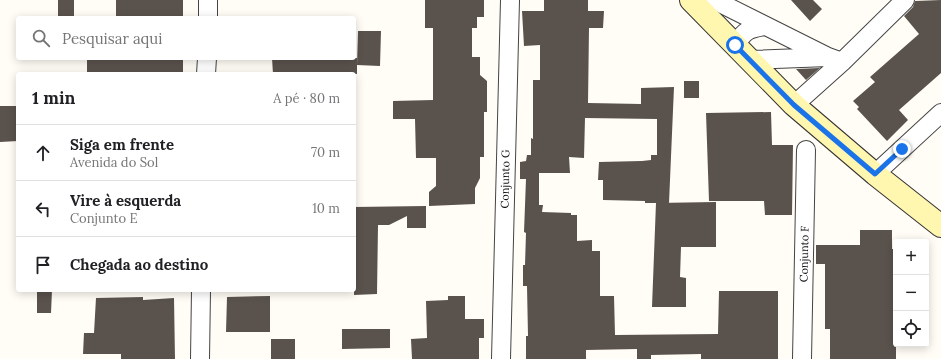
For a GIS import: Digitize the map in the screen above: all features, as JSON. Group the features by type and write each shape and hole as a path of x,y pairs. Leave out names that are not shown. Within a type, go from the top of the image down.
{"street":[{"path":"208,0 208,16"},
{"name":"Conjunto G","path":"501,359 510,0"},
{"path":"691,0 794,105 875,174 941,226"},
{"path":"714,0 835,59"},
{"path":"794,105 835,59 904,0"},
{"path":"742,53 742,34 749,29 766,26"},
{"path":"742,53 835,59"},
{"path":"206,72 207,60"},
{"path":"875,174 941,113"},
{"name":"Conjunto F","path":"802,359 806,150"},
{"path":"200,359 201,292"}],"building":[{"path":"58,0 74,0 74,16 58,16"},
{"path":"116,0 183,0 183,16 116,16"},
{"path":"425,0 484,0 484,17 477,17 477,28 472,28 472,57 480,57 480,75 487,81 487,112 484,112 484,157 480,157 480,178 475,188 475,204 429,206 429,192 436,186 436,158 416,158 415,119 393,119 393,101 433,100 433,28 425,28"},
{"path":"544,0 588,0 588,11 604,11 603,28 589,28 588,103 641,104 641,88 674,87 669,203 603,200 603,180 598,180 599,162 651,160 651,155 657,155 657,119 585,118 584,158 569,157 570,173 539,173 539,205 543,205 542,212 571,213 571,215 577,215 577,241 592,240 592,251 600,251 600,296 614,296 615,335 718,334 719,291 778,291 778,359 701,359 701,354 651,355 651,359 637,359 637,349 586,350 586,359 526,359 526,336 528,336 527,286 523,286 523,265 525,265 526,233 524,232 526,179 520,179 520,162 526,161 527,155 531,155 531,138 533,139 533,80 540,80 540,45 524,46 522,11 544,11"},
{"path":"791,0 813,0 822,9 810,21"},
{"path":"941,0 941,73 899,110 908,120 887,141 857,109 859,107 853,101 875,82 870,77 919,34 904,16 913,7 915,1"},
{"path":"358,31 381,31 380,66 357,65"},
{"path":"357,58 357,74 356,72 273,72 272,60 356,60"},
{"path":"87,60 183,60 183,72 87,72"},
{"path":"820,68 806,80 796,69"},
{"path":"684,81 699,81 699,98 684,98"},
{"path":"0,106 16,106 16,141 0,142"},
{"path":"771,112 772,145 793,145 792,215 765,215 764,201 709,201 706,113"},
{"path":"716,202 716,247 681,247 680,277 686,278 686,307 652,307 656,203"},
{"path":"426,206 426,228 407,228 407,216 389,225 378,225 377,294 354,295 354,292 356,292 356,207"},
{"path":"860,230 892,230 893,347 896,347 896,359 830,359 830,329 825,329 825,264 816,264 816,245 860,245"},
{"path":"37,292 52,292 51,313 37,313"},
{"path":"270,296 270,332 226,332 227,297"},
{"path":"448,296 465,296 465,319 484,319 484,338 479,338 479,359 412,359 411,339 427,338 426,301 448,300"},
{"path":"143,297 143,300 174,298 175,359 121,359 121,354 83,354 84,333 94,333 96,298"},
{"path":"342,329 390,329 390,348 342,349"},
{"path":"271,339 295,339 295,359 271,359"}],"route":[{"path":"735,45 794,105 875,174 902,149"}]}
